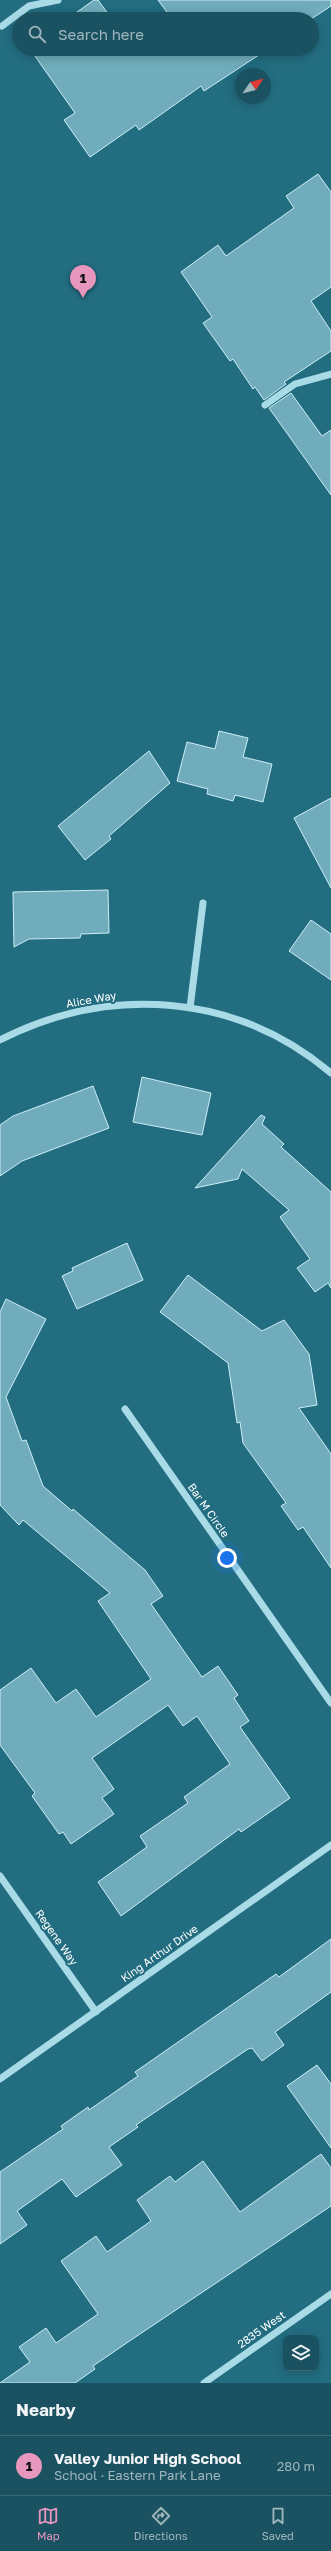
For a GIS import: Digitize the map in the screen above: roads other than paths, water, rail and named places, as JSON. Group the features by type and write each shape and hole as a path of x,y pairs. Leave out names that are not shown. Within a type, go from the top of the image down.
{"street":[{"path":"21,12 29,6 58,0"},
{"path":"2,26 12,19"},
{"path":"265,405 295,384 331,374"},
{"path":"190,1008 203,903"},
{"name":"Alice Way","path":"0,1040 48,1019 101,1007 153,1003 190,1008 259,1027 288,1041 331,1073"},
{"name":"Bar M Circle","path":"125,1409 331,1703"},
{"name":"King Arthur Drive","path":"0,2079 331,1845"},
{"name":"Regene Way","path":"0,1876 96,2012"},
{"name":"2835 West","path":"204,2383 331,2294"}],"place":[{"name":"Valley Junior High School","path":"83,298"}]}
